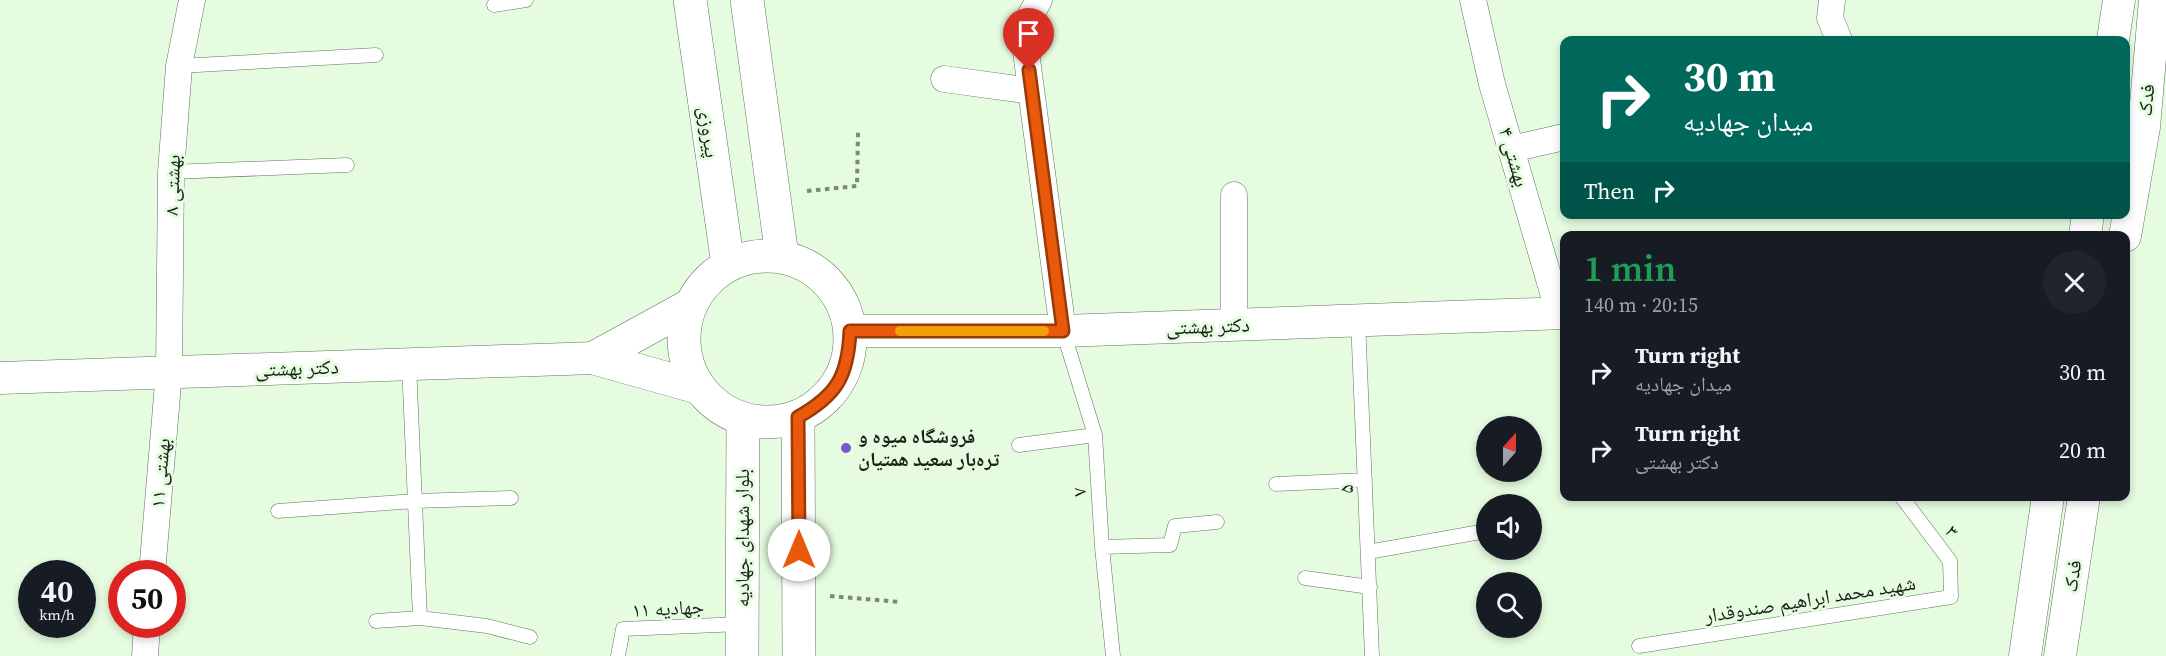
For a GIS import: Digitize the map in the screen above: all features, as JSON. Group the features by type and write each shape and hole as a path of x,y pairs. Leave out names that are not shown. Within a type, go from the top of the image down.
{"main road":[{"name":"پیروزی","path":"690,0 728,265"},
{"path":"747,0 782,256"},
{"path":"754,256 782,256 807,266 829,282 844,305 850,331 849,358 838,383 821,404 798,417 770,423 743,420 717,407 698,387 685,361 683,333 689,306 705,282 728,265 754,256"},
{"path":"594,358 689,306"},
{"path":"594,358 698,387"},
{"path":"798,417 800,656"},
{"name":"بلوار شهدای جهادیه","path":"742,656 743,420"}],"street":[{"name":"بهشتی ۸","path":"169,372 171,172 179,66 192,0"},
{"path":"1039,0 1023,29 1063,331"},
{"name":"بهشتی ۴","path":"1473,0 1492,84 1560,307"},
{"path":"1832,0 1830,18 1837,36"},
{"path":"2114,36 2119,0"},
{"name":"فدک","path":"2130,181 2135,126 2156,0"},
{"path":"945,79 1031,91"},
{"path":"1511,149 1560,138"},
{"path":"1234,195 1234,325"},
{"name":"دکتر بهشتی","path":"850,331 1063,331 1560,313"},
{"name":"دکتر بهشتی","path":"0,378 594,358"},
{"name":"بهشتی ۱۱","path":"153,560 169,372"},
{"name":"فدک","path":"2025,656 2047,501"},
{"name":"فدک","path":"2060,656 2083,501"},
{"path":"145,656 146,638"}],"lane":[{"path":"494,5 526,0"},
{"path":"179,66 376,55"},
{"path":"171,172 347,165"},
{"name":"۵","path":"1358,320 1372,656"},
{"name":"۷","path":"1063,331 1095,435 1102,547 1113,656"},
{"path":"409,364 420,618"},
{"path":"1019,444 1095,435"},
{"path":"1276,484 1365,480"},
{"path":"278,511 415,501 511,498"},
{"name":"۳","path":"1905,501 1950,561"},
{"path":"1102,547 1170,545 1175,526 1216,522"},
{"path":"1368,552 1476,533"},
{"name":"شهید محمد ابراهیم صندوقدار","path":"1639,646 1951,597 1950,561"},
{"path":"1305,578 1370,587"},
{"path":"376,621 420,618 487,626 530,637"},
{"name":"جهادیه ۱۱","path":"618,656 623,629 741,624"}],"path":[{"path":"773,194 857,186 858,132"},
{"path":"799,594 900,602"}],"slow traffic":[{"path":"900,331 1044,331"}],"place":[{"name":"فروشگاه میوه و تره‌بار سعید همتیان","path":"846,448"}],"route":[{"path":"799,550 798,417 821,404 838,383 849,358 850,331 1063,331 1029,70"}]}
